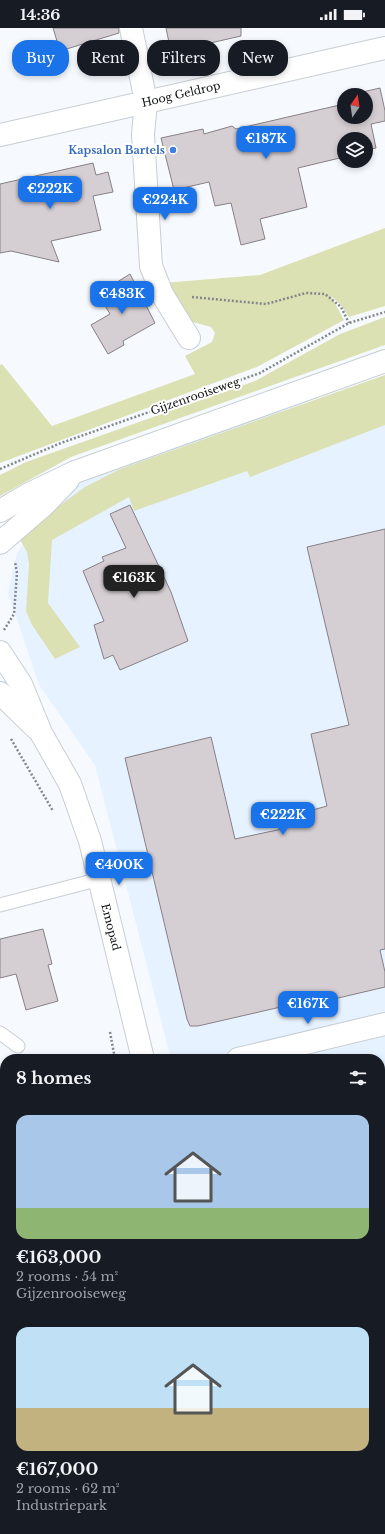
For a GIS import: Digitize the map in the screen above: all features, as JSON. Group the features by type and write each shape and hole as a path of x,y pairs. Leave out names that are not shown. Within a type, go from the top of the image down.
{"main road":[{"path":"130,28 146,102 143,134 151,266 162,294 189,338"},
{"name":"Hoog Geldrop","path":"0,135 385,48"},
{"path":"0,511 29,494 75,472 385,361"},
{"path":"4,540 44,506 75,472"},
{"name":"Emopad","path":"2,641 41,732 70,784 90,841 142,1054"},
{"name":"Emopad","path":"0,693 41,732"},
{"path":"259,1054 385,1024"}],"lane":[{"path":"0,905 100,879"},
{"path":"0,1033 18,1046"}],"path":[{"path":"162,294 266,304 306,293 325,294 341,307 349,323"},
{"name":"Gijzenrooiseweg","path":"0,469 61,443 260,373 349,323 385,312"},
{"path":"2,641 14,614 17,573 14,549 4,540"}],"shaded area":[{"path":"385,377 385,1054 170,1054 95,765 39,685 8,593 17,553 60,491 145,456"}],"green space":[{"path":"385,228 385,306 349,317 340,304 331,296 344,320 257,367 0,463 0,365 2,364 52,426 195,374 185,356 212,342 215,333 211,327 185,320 163,283 260,275"},
{"path":"385,317 385,345 71,457 0,496 0,475 26,462 255,381 340,334"},
{"path":"385,375 385,425 250,477 247,471 134,511 129,497 52,540 48,603 80,647 55,659 32,625 26,611 29,564 27,552 19,538 85,487 120,469"}],"building":[{"path":"53,28 119,28 119,33 96,40 77,40 77,46 69,48 69,40 57,40"},
{"path":"166,28 241,28 241,36 220,41 168,40"},
{"path":"380,88 385,111 385,121 373,124 373,90"},
{"path":"337,106 337,124 371,124 373,132 337,132 337,159 298,168 307,207 260,219 265,239 241,245 231,203 215,206 209,182 174,190 161,138 203,129 204,134 232,126 236,129"},
{"path":"373,134 376,148 373,149"},
{"path":"93,163 96,175 108,172 113,192 93,196 101,230 51,241 59,262 11,251 0,253 0,184"},
{"path":"130,274 155,323 123,341 124,345 108,354 91,325 110,314 98,294"},
{"path":"130,505 171,592 188,641 120,670 113,655 104,659 94,625 104,621 83,571 104,561 102,557 126,548 110,514"},
{"path":"385,529 385,949 380,950 385,972 385,987 334,999 333,995 198,1026 190,1026 187,1019 125,758 211,737 235,839 282,829 280,819 327,806 311,734 349,725 307,547"},
{"path":"43,929 52,964 48,965 58,1001 26,1010 16,974 0,978 0,939"}],"place":[{"name":"Kapsalon Bartels","path":"173,150"}]}
